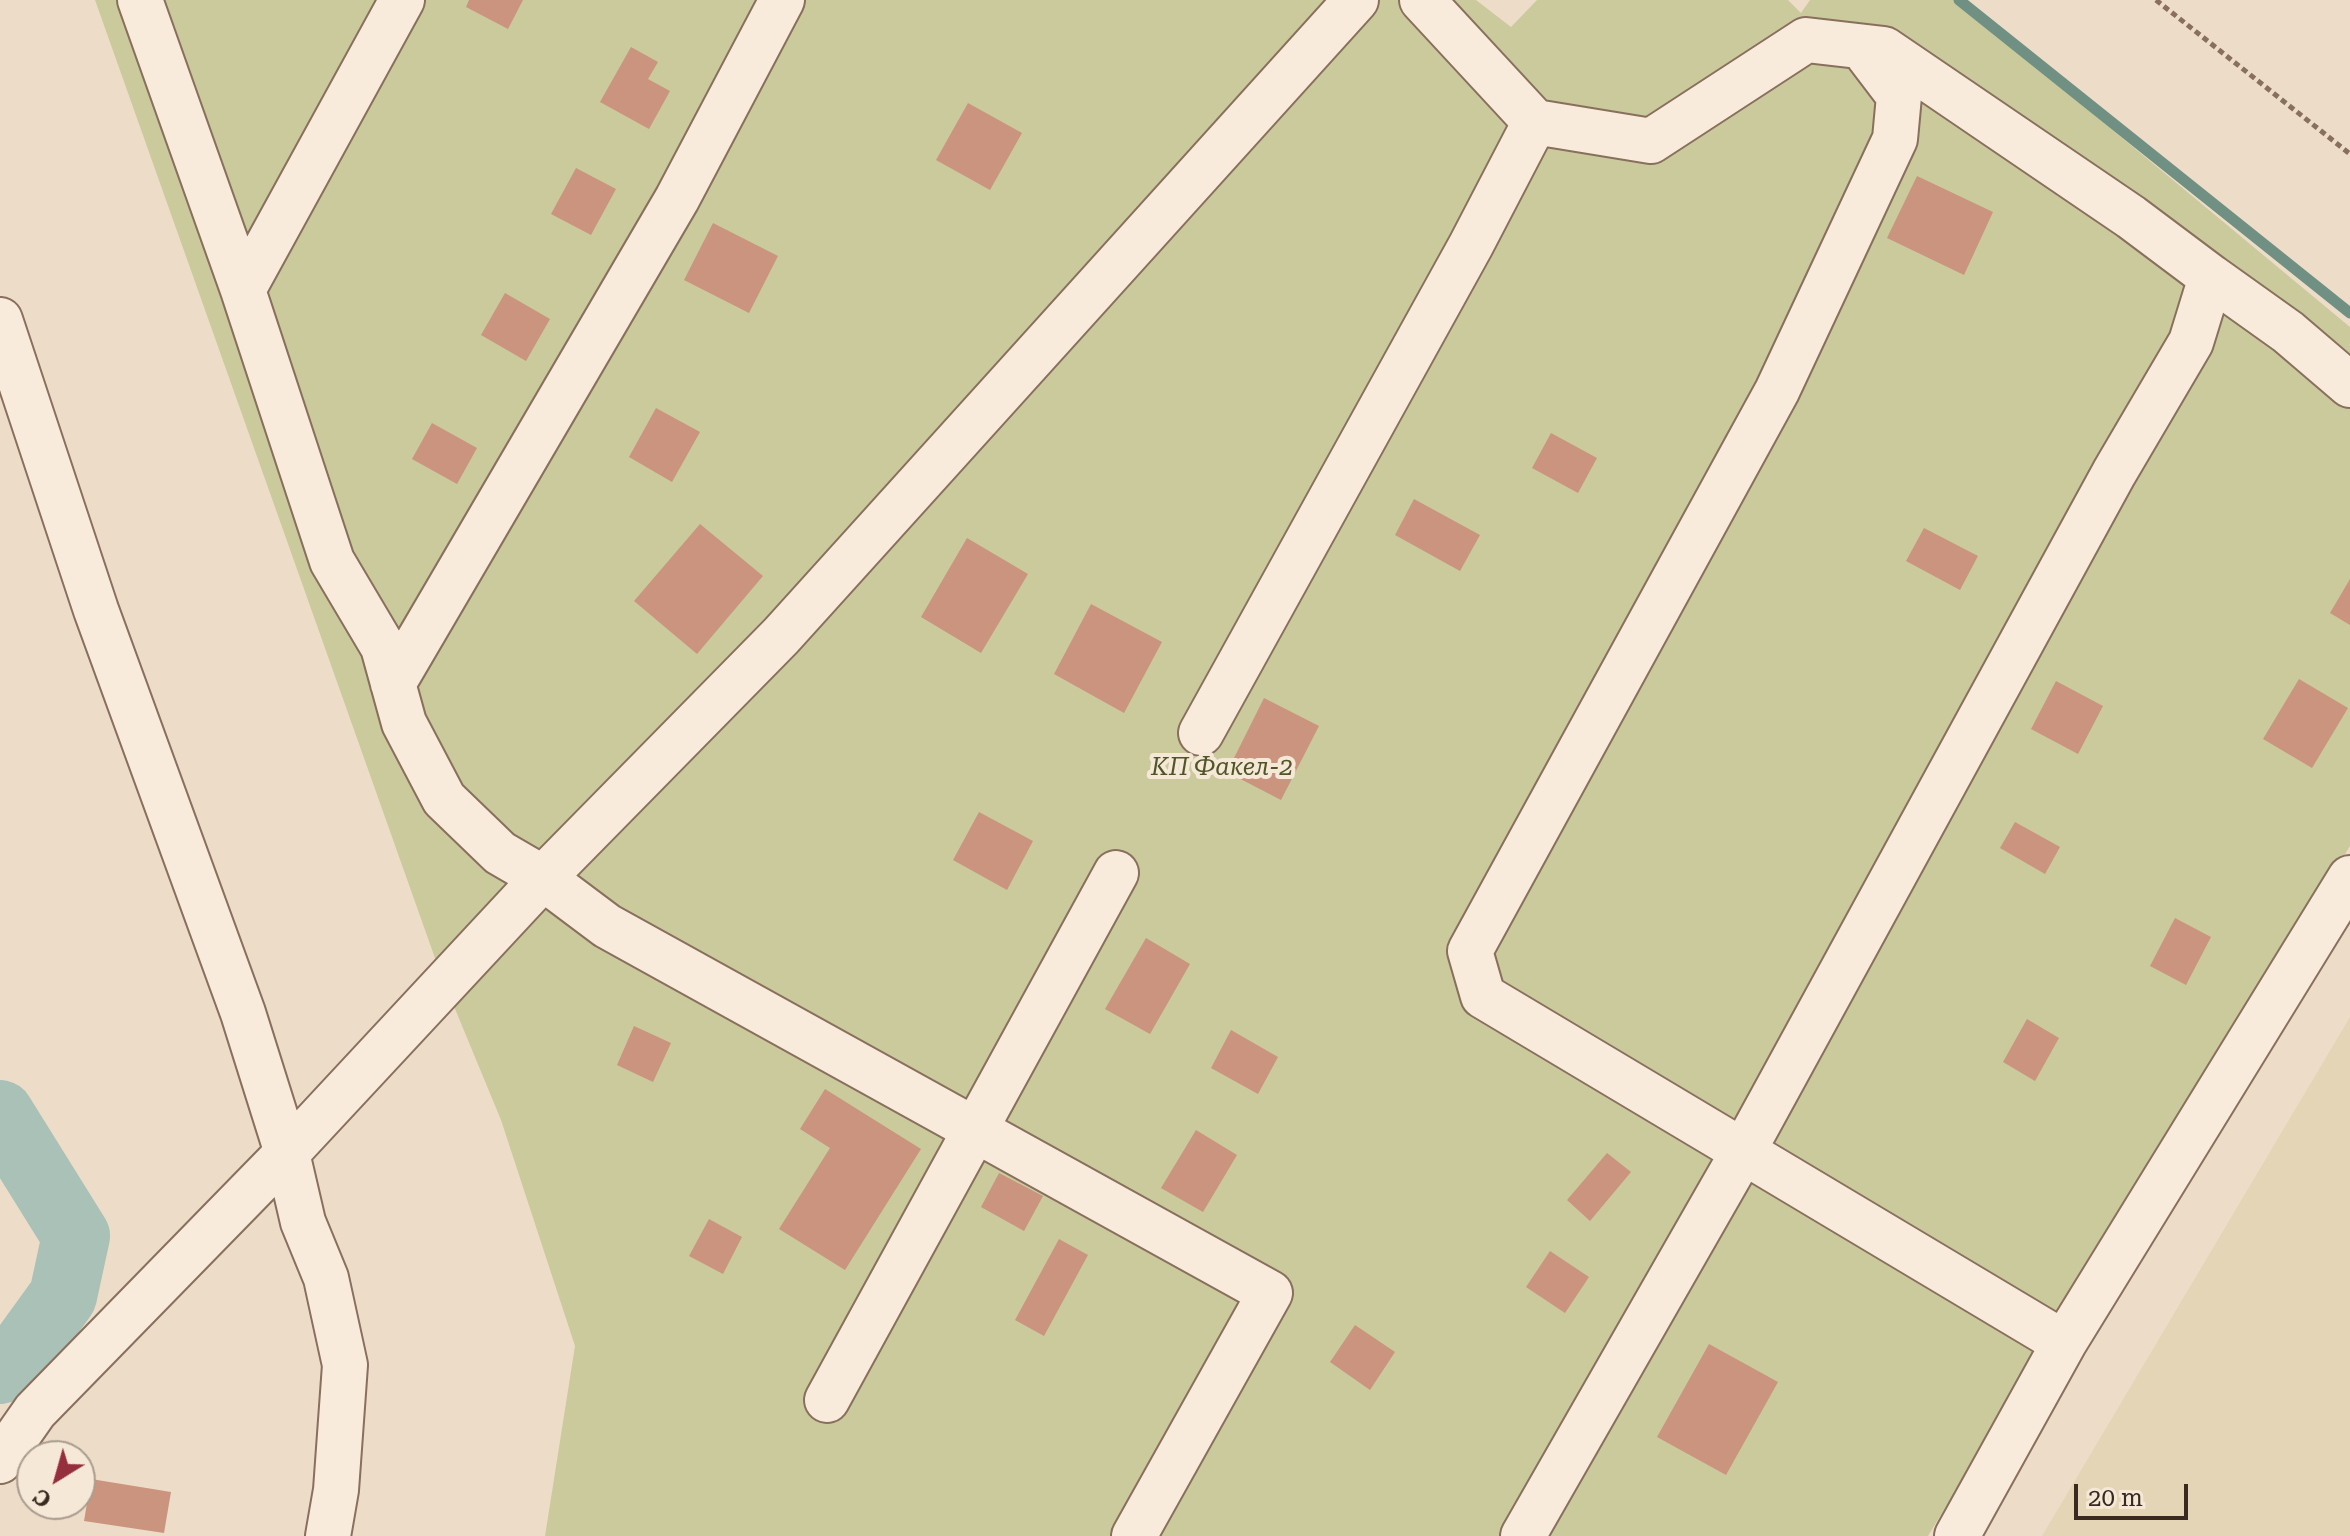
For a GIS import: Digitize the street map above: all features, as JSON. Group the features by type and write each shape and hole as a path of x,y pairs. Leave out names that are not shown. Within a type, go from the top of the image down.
{"street":[{"path":"140,0 243,290 332,561 383,647 404,723 444,799 500,853 543,878 607,926 1270,1293 1134,1536"},
{"path":"243,290 402,0"},
{"path":"393,684 677,199 782,0"},
{"path":"0,1461 35,1411 287,1153 543,878 781,636 1356,0"},
{"path":"1422,0 1535,122 1651,141 1806,40 1884,49 2131,217 2288,332 2350,385"},
{"path":"1861,46 1899,96 1895,139 1777,391 1470,951 1483,996 2064,1343"},
{"path":"1201,733 1471,245 1535,122"},
{"path":"1523,1536 1744,1150 2114,473 2191,342 2211,277"},
{"path":"0,320 96,610 243,1013 287,1153 303,1222 326,1278 345,1365 336,1490 328,1536"},
{"path":"827,1400 1116,873"},
{"path":"1957,1536 2064,1343 2350,878"}],"path":[{"path":"2156,0 2350,154"}],"shaded area":[{"path":"2350,1017 2350,1536 2042,1536"}],"green space":[{"name":"КП Факел-2","path":"95,0 1476,0 1511,27 1537,0 1788,0 1801,13 1810,0 1956,0 2350,327 2350,846 1928,1536 545,1536 575,1346 501,1120 441,975"}],"building":[{"path":"469,0 523,0 508,29 466,7"},
{"path":"631,47 658,62 648,79 670,91 649,129 600,102"},
{"path":"968,103 1022,133 990,190 936,160"},
{"path":"576,168 616,189 591,235 551,214"},
{"path":"1917,176 1993,212 1964,275 1887,238"},
{"path":"713,223 778,256 749,313 684,280"},
{"path":"505,293 550,319 526,361 481,335"},
{"path":"656,408 700,432 672,482 629,457"},
{"path":"432,423 477,448 457,484 412,459"},
{"path":"1551,433 1597,458 1578,493 1532,468"},
{"path":"1414,499 1480,535 1460,571 1395,535"},
{"path":"700,524 763,576 697,654 634,601"},
{"path":"1924,528 1978,556 1960,590 1906,561"},
{"path":"967,538 1028,574 981,653 921,617"},
{"path":"2350,579 2350,625 2330,613"},
{"path":"1091,604 1162,642 1124,713 1054,674"},
{"path":"2299,679 2348,708 2312,768 2263,739"},
{"path":"2056,681 2103,706 2078,754 2031,729"},
{"path":"1264,698 1319,726 1281,800 1227,772"},
{"path":"979,812 1033,841 1007,890 953,860"},
{"path":"2015,822 2060,847 2045,874 2000,848"},
{"path":"2175,918 2211,937 2186,985 2150,966"},
{"path":"1146,938 1190,964 1150,1034 1105,1009"},
{"path":"2027,1019 2059,1038 2035,1081 2003,1062"},
{"path":"634,1026 671,1043 653,1082 617,1065"},
{"path":"1231,1030 1278,1057 1258,1094 1211,1068"},
{"path":"825,1089 921,1149 845,1270 779,1229 830,1148 800,1129"},
{"path":"1196,1130 1237,1155 1203,1212 1161,1188"},
{"path":"1607,1153 1631,1172 1590,1221 1567,1200"},
{"path":"999,1173 1043,1196 1024,1231 981,1207"},
{"path":"709,1219 742,1237 723,1274 689,1256"},
{"path":"1059,1239 1088,1255 1044,1336 1015,1320"},
{"path":"1550,1251 1589,1277 1565,1313 1526,1287"},
{"path":"1355,1325 1395,1352 1370,1390 1330,1362"},
{"path":"1709,1344 1778,1382 1726,1475 1657,1437"},
{"path":"96,1480 171,1492 164,1533 84,1521 96,1520"}],"waterway":[{"path":"1959,0 2350,313"},
{"path":"0,1114 76,1236 63,1296 16,1361 0,1370"}]}
